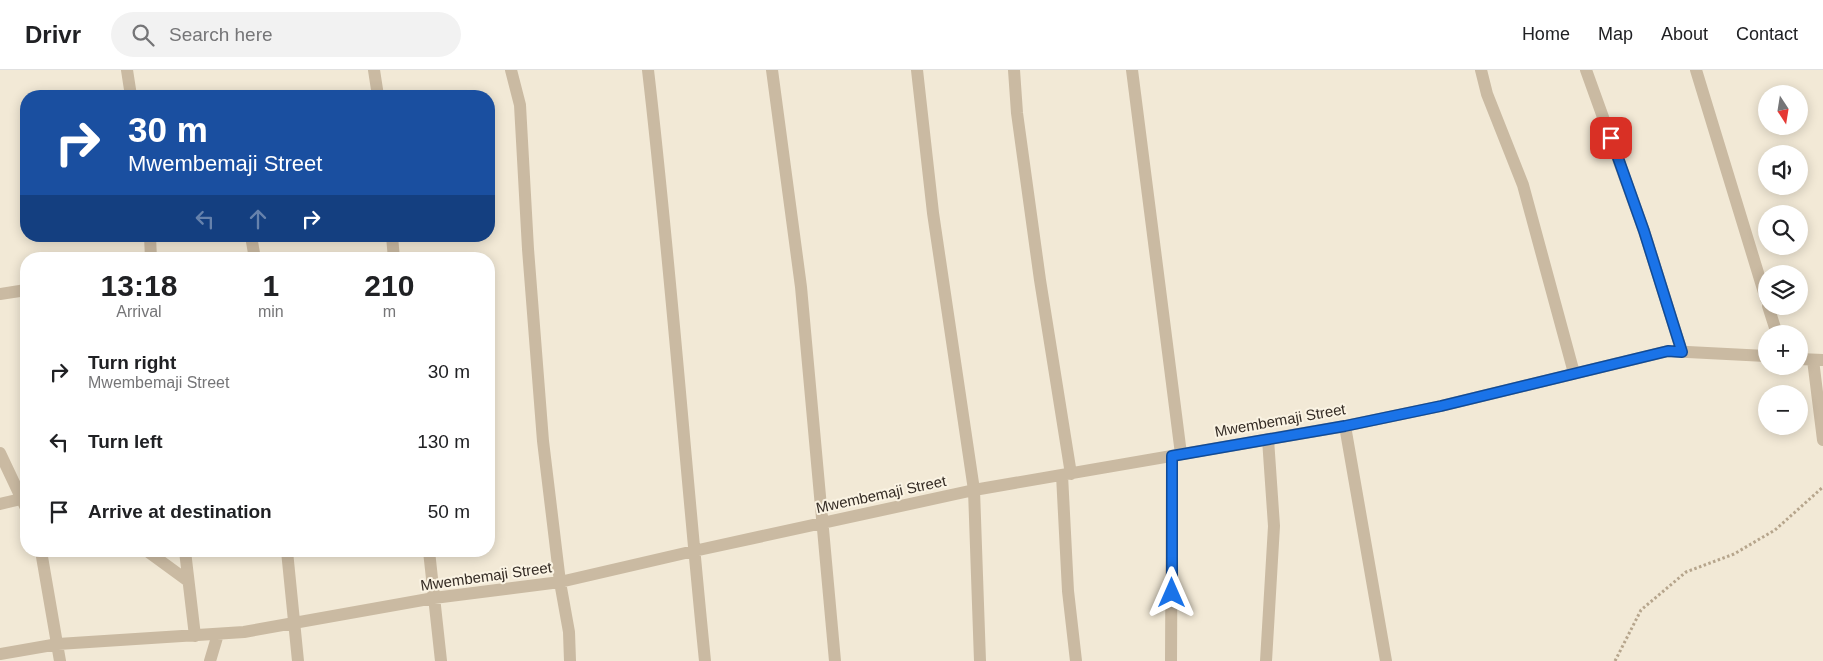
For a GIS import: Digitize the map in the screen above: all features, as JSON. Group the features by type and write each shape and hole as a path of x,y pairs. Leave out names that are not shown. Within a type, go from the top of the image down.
{"street":[{"path":"127,70 130,90"},
{"path":"374,70 377,90"},
{"path":"510,70 520,105 528,249 543,441 560,582 569,632 570,661"},
{"path":"648,70 678,350 705,661"},
{"path":"772,70 801,287 835,661"},
{"path":"917,70 933,213 974,490 980,661"},
{"path":"1014,70 1017,113 1066,474 1068,591 1076,661"},
{"path":"1132,70 1177,455 1171,661"},
{"path":"1482,70 1487,94 1523,185 1574,373"},
{"path":"1586,70 1644,231 1682,352"},
{"path":"1696,70 1758,273"},
{"path":"0,294 20,291"},
{"name":"Mwembemaji Street","path":"0,654 58,644 244,632 434,598 560,582 694,550 974,490 1345,426 1441,406 1668,351 1758,356"},
{"path":"1818,360 1823,440"},
{"path":"1345,426 1386,661"},
{"path":"1266,661 1274,526 1268,439"},
{"path":"0,453 20,496"},
{"path":"0,504 20,504"},
{"path":"42,557 60,661"},
{"path":"155,557 188,581"},
{"path":"186,557 195,636"},
{"path":"288,557 298,661"},
{"path":"430,557 441,661"},
{"path":"210,661 218,634"}],"path":[{"path":"1615,661 1642,610 1686,572 1734,554 1775,530 1823,488"}],"route":[{"path":"1172,593 1172,456 1345,426 1441,406 1668,351 1682,352 1644,231 1611,138"}]}
